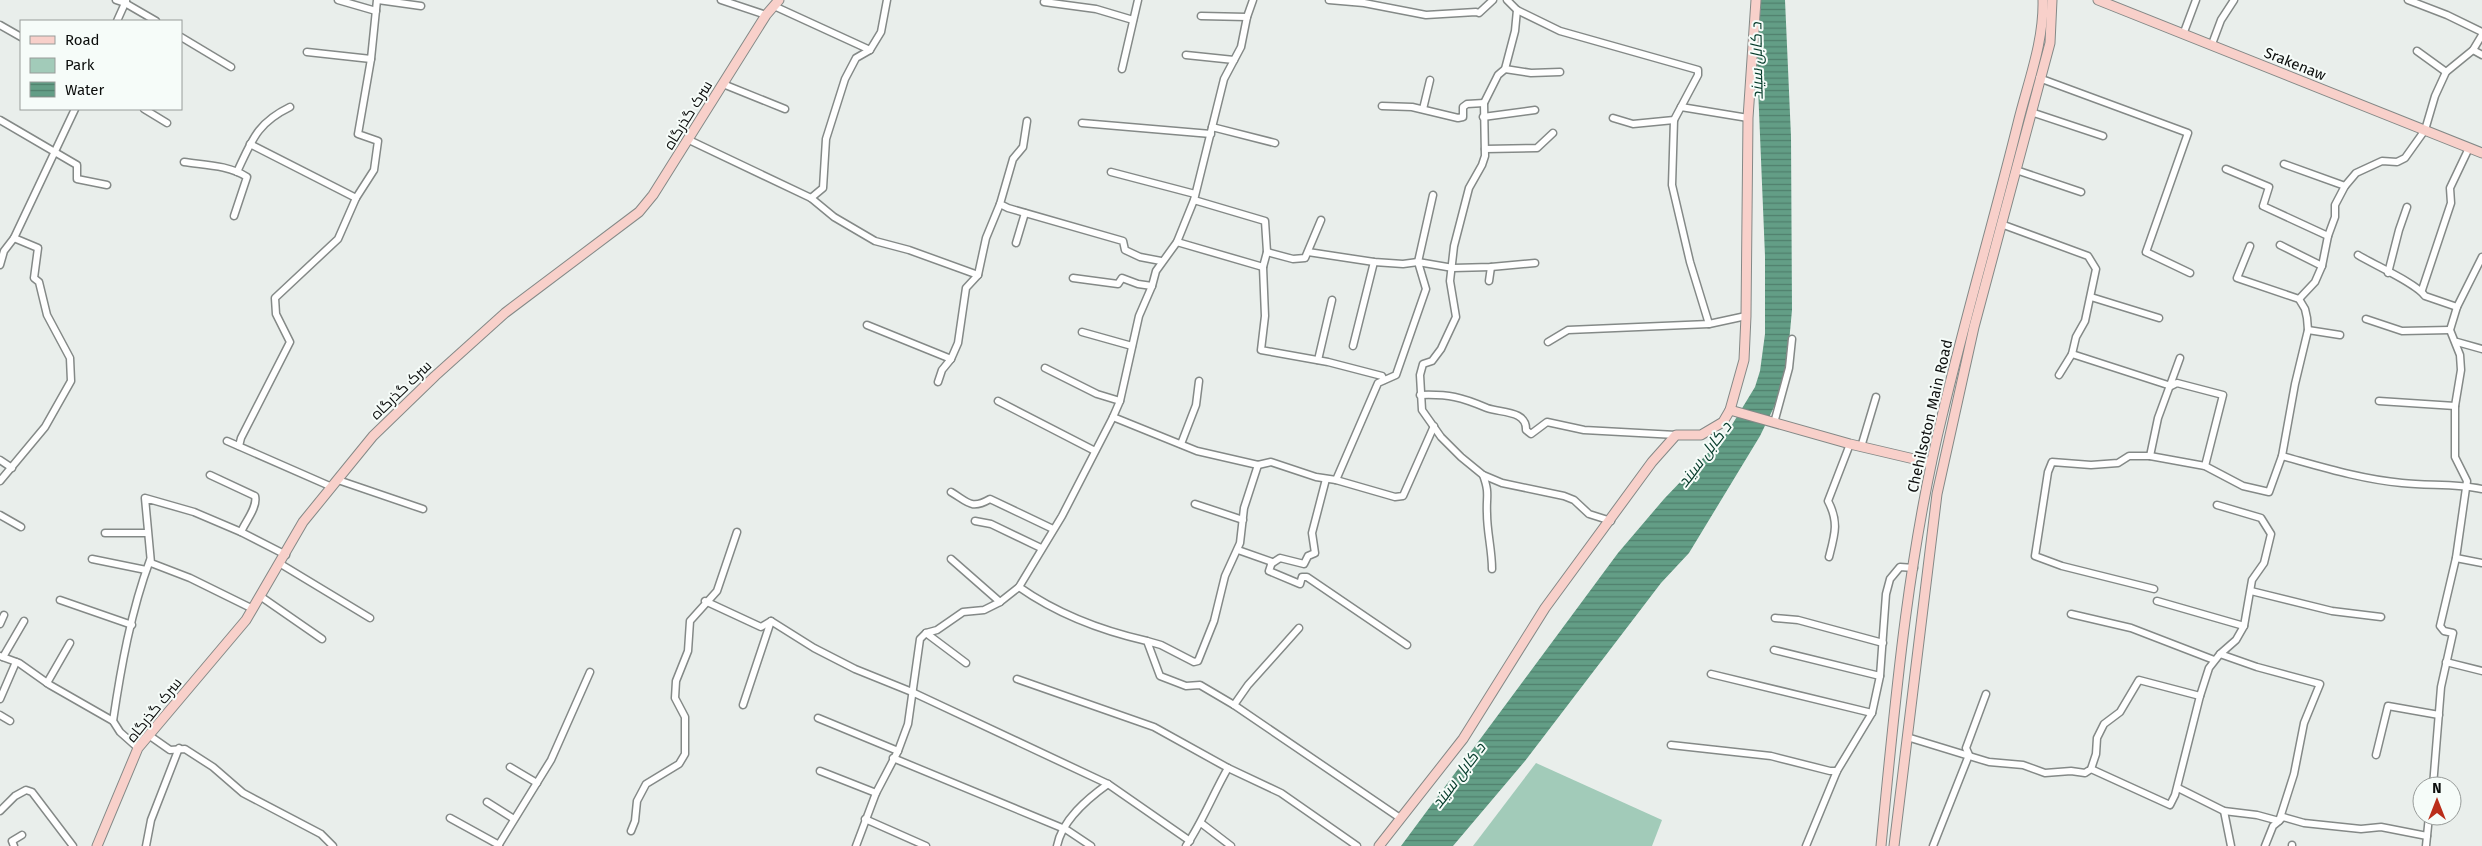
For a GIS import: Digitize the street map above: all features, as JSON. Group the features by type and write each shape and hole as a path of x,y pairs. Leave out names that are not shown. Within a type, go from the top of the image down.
{"street":[{"path":"116,0 126,1 154,20"},
{"path":"338,0 376,11"},
{"path":"239,446 241,438 290,342 276,314 275,298 338,240 356,198 374,170 378,141 358,134 377,0 421,6"},
{"path":"721,0 766,15"},
{"path":"811,198 824,188 826,139 845,79 856,58 870,50 881,32 887,0"},
{"path":"1122,69 1138,0"},
{"path":"856,846 865,819 898,751 908,724 920,639 926,633 937,630 963,612 984,610 1000,602 1019,587 1062,516 1113,417 1120,401 1139,316 1161,261 1177,242 1194,197 1224,80 1241,47 1253,0"},
{"path":"1329,0 1364,3 1426,15 1479,13 1493,0"},
{"path":"1506,0 1517,10 1560,31 1694,67 1698,70 1698,75 1674,120 1672,185 1690,262 1709,324"},
{"path":"1420,395 1454,396 1471,400 1488,408 1524,419 1527,424 1526,430 1531,434 1547,422 1584,430 1701,435 1723,422 1735,411 1744,360 1748,118 1756,0"},
{"name":"Chehilsoton Main Road","path":"1881,846 1892,730 1914,568 1931,463 2041,42 2043,0"},
{"name":"Chehilsoton Main Road","path":"1894,846 1937,494 1974,327 2039,78 2050,44 2052,0"},
{"name":"Srakenaw","path":"2098,0 2184,32 2261,66 2482,153"},
{"path":"2184,32 2196,0"},
{"path":"2212,44 2224,14 2234,0"},
{"path":"2299,299 2315,282 2322,266 2328,236 2335,217 2335,205 2345,186 2356,172 2382,161 2402,160 2425,130 2435,96 2446,72 2472,50 2482,33 2447,15 2408,0"},
{"path":"117,20 126,1"},
{"path":"1044,2 1096,9 1133,20"},
{"path":"776,3 870,50"},
{"name":"سرک گذرگاه","path":"97,846 138,748 246,620 279,562 286,555 303,522 372,436 505,313 639,212 653,195 766,15 776,3"},
{"path":"1517,10 1515,31 1505,69 1498,75 1484,103 1485,149 1482,165 1469,188 1454,246 1453,268 1450,281 1456,317 1432,361 1423,364 1420,375 1422,410 1461,457 1483,475 1502,482 1564,496 1574,500 1589,514 1611,521"},
{"path":"1201,16 1247,18"},
{"path":"0,25 20,36"},
{"path":"182,38 231,67"},
{"path":"2472,50 2482,54"},
{"path":"2417,51 2446,72"},
{"path":"307,52 370,59"},
{"path":"1186,55 1234,60"},
{"path":"1505,69 1531,73 1560,72"},
{"path":"2039,78 2188,133 2146,252 2190,273"},
{"path":"1423,109 1430,80"},
{"path":"724,84 785,109"},
{"path":"1382,106 1423,109 1458,118 1463,117 1463,107 1467,104 1484,103"},
{"path":"237,172 258,131 271,116 290,107"},
{"path":"1681,108 1748,118"},
{"path":"0,265 4,251 14,238 75,110"},
{"path":"146,110 167,123"},
{"path":"1483,117 1535,110"},
{"path":"2031,112 2103,136"},
{"path":"1613,118 1633,124 1674,120"},
{"path":"0,120 78,167 77,179 108,185"},
{"path":"938,382 942,370 951,359 958,343 966,288 978,275 986,238 1000,204 1013,159 1023,147 1027,121"},
{"path":"1082,123 1211,134"},
{"path":"1212,127 1275,143"},
{"path":"1485,149 1537,148 1553,133"},
{"path":"689,140 811,198 834,217 875,241 909,250 978,275"},
{"path":"250,144 356,198"},
{"path":"2422,290 2451,203 2450,188 2469,148"},
{"path":"184,162 237,172 246,177 247,180 234,216"},
{"path":"2284,164 2345,186"},
{"path":"2226,169 2269,187 2263,206 2328,236"},
{"path":"2016,170 2081,192"},
{"path":"1111,172 1265,221 1267,252 1263,267 1265,316 1261,350 1318,360 1382,376 1384,380"},
{"path":"1336,480 1378,383 1396,375 1424,297 1425,280 1421,275 1418,262 1433,196"},
{"path":"1000,204 1008,208 1123,241 1125,250 1140,257 1161,261"},
{"path":"2388,273 2407,207"},
{"path":"1016,243 1025,213"},
{"path":"1267,252 1301,259 1305,258 1321,220"},
{"path":"2001,224 2088,256 2096,269 2085,322 2076,336 2072,354 2059,375"},
{"path":"0,481 45,427 72,381 70,358 47,315 40,282 34,278 38,248 14,238"},
{"path":"1177,242 1263,267"},
{"path":"2280,245 2322,266"},
{"path":"2154,589 2062,566 2035,556 2048,472 2052,462 2091,465 2118,463 2129,456 2150,456 2205,466 2242,486 2269,492 2282,456 2295,384 2308,330 2305,308 2299,299 2237,278 2250,246"},
{"path":"1308,252 1374,262 1403,264 1418,262 1453,268 1535,263"},
{"path":"2358,255 2422,290 2425,296 2457,307"},
{"path":"2434,776 2446,662 2453,633 2444,631 2440,626 2456,558 2468,481 2455,457 2455,406 2461,370 2457,342 2450,330 2457,307 2480,267 2482,257"},
{"path":"1353,346 1374,262"},
{"path":"1489,281 1491,267"},
{"path":"1073,278 1118,284 1122,278 1138,284 1152,286"},
{"path":"2091,297 2159,318"},
{"path":"1318,360 1332,300"},
{"path":"1548,342 1568,330 1709,324 1746,316"},
{"path":"2366,319 2402,331 2450,330"},
{"path":"867,325 951,359"},
{"path":"2308,330 2340,335"},
{"path":"1082,332 1132,346"},
{"path":"1772,422 1789,368 1792,339"},
{"path":"2457,342 2482,350"},
{"path":"2072,354 2171,386 2177,383 2223,395 2205,466"},
{"path":"2150,456 2158,418 2180,358"},
{"path":"1045,368 1097,394 1120,401"},
{"path":"1181,444 1196,405 1199,381"},
{"path":"1950,385 1961,389"},
{"path":"1861,447 1876,397"},
{"path":"998,401 1095,451"},
{"path":"2379,401 2455,406"},
{"path":"1735,411 1861,447 1931,463"},
{"path":"1113,417 1197,451 1258,464 1271,462 1326,479 1336,480 1396,497 1403,496 1434,426"},
{"path":"1379,846 1464,739 1545,608 1611,521 1652,462 1676,435"},
{"path":"227,441 332,487"},
{"path":"1829,557 1834,538 1836,515 1828,501 1850,444"},
{"path":"2282,456 2362,478 2403,483 2467,486 2482,489"},
{"path":"0,460 12,468"},
{"path":"1019,587 1036,598 1108,630 1161,645 1194,662 1198,661 1217,613 1225,576 1238,550 1242,520 1258,464"},
{"path":"210,475 254,496 256,500 254,508 241,532"},
{"path":"1483,475 1489,491 1487,514 1491,540 1492,568"},
{"path":"1270,564 1280,558 1304,564 1308,556 1314,553 1312,533 1326,479"},
{"path":"338,480 423,509"},
{"path":"951,492 972,504 979,505 990,499 1053,529"},
{"path":"113,721 132,625 150,560 146,498 194,512 241,532 286,555"},
{"path":"1195,504 1242,520"},
{"path":"2091,769 2170,805 2178,788 2200,696 2214,660 2236,640 2244,626 2252,580 2264,563 2270,532 2261,518 2218,505"},
{"path":"0,515 21,527"},
{"path":"975,521 991,524 1041,548"},
{"path":"105,532 148,533"},
{"path":"631,831 635,821 636,801 646,784 679,764 685,754 685,718 675,698 676,682 688,651 690,621 717,590 737,532"},
{"path":"1238,550 1272,562 1269,571 1280,577 1300,584 1302,577 1307,577 1407,645"},
{"path":"2456,558 2482,563"},
{"path":"92,559 146,570"},
{"path":"950,559 1000,602"},
{"path":"150,560 154,565 190,578 253,609"},
{"path":"279,562 370,618"},
{"path":"1806,846 1837,771 1872,713 1880,676 1884,643 1884,612 1890,579 1900,567 1914,568"},
{"path":"2251,591 2332,611 2381,617"},
{"path":"260,596 322,638"},
{"path":"60,600 132,625"},
{"path":"705,602 761,627 771,621"},
{"path":"2157,602 2244,626"},
{"path":"2071,614 2131,628 2214,660"},
{"path":"0,624 4,615"},
{"path":"1775,618 1798,620 1884,643"},
{"path":"24,621 1,657 16,662 46,683 113,721 120,732 138,748"},
{"path":"771,621 814,648 855,669 912,692 1108,784 1188,843 1201,824 1213,793 1228,768"},
{"path":"743,705 771,621"},
{"path":"1234,705 1248,685 1299,628"},
{"path":"926,633 966,663"},
{"path":"1147,641 1160,676 1186,686 1200,685 1234,705 1400,818"},
{"path":"46,683 70,643"},
{"path":"1774,650 1880,676"},
{"path":"2220,654 2257,667 2320,684 2304,723 2294,774 2279,821"},
{"path":"1,696 16,662"},
{"path":"2446,662 2482,671"},
{"path":"450,818 498,846 551,760 590,672"},
{"path":"1712,674 1872,713"},
{"path":"1016,678 1154,727 1228,768 1281,793 1357,846"},
{"path":"1907,737 1988,762 2023,766 2044,772 2070,771 2085,773 2091,769 2096,754 2097,738 2104,724 2120,712 2139,680 2200,696"},
{"path":"1933,846 1969,755 1966,748 1986,694"},
{"path":"2376,755 2388,706 2439,715"},
{"path":"0,715 10,721"},
{"path":"818,718 898,751"},
{"path":"150,736 163,747 170,750 185,749 213,767 243,793 321,834 333,846"},
{"path":"1671,745 1771,756 1830,771 1837,771"},
{"path":"146,846 151,820 179,748"},
{"path":"893,758 1067,830 1091,846"},
{"path":"510,767 537,783"},
{"path":"820,772 876,794"},
{"path":"1057,846 1062,829 1085,801 1108,784"},
{"path":"2178,788 2224,811 2279,821"},
{"path":"0,810 21,792 26,790 32,792 73,846"},
{"path":"487,802 514,819"},
{"path":"2224,811 2231,846"},
{"path":"2265,846 2272,826 2283,817 2304,823 2361,829 2381,827 2427,836"},
{"path":"865,819 926,846"},
{"path":"1201,824 1231,846"},
{"path":"2427,846 2428,826"},
{"path":"14,846 12,841 22,834"}],"green space":[{"path":"1536,763 1662,820 1652,846 1473,846"}],"water":[{"name":"د کابل سيند","path":"1761,0 1785,0 1791,137 1792,310 1787,364 1775,405 1760,436 1689,553 1661,583 1525,761 1453,846 1401,846 1618,553 1664,499 1727,433 1755,387 1760,371 1765,334 1765,256 1757,63"}]}
